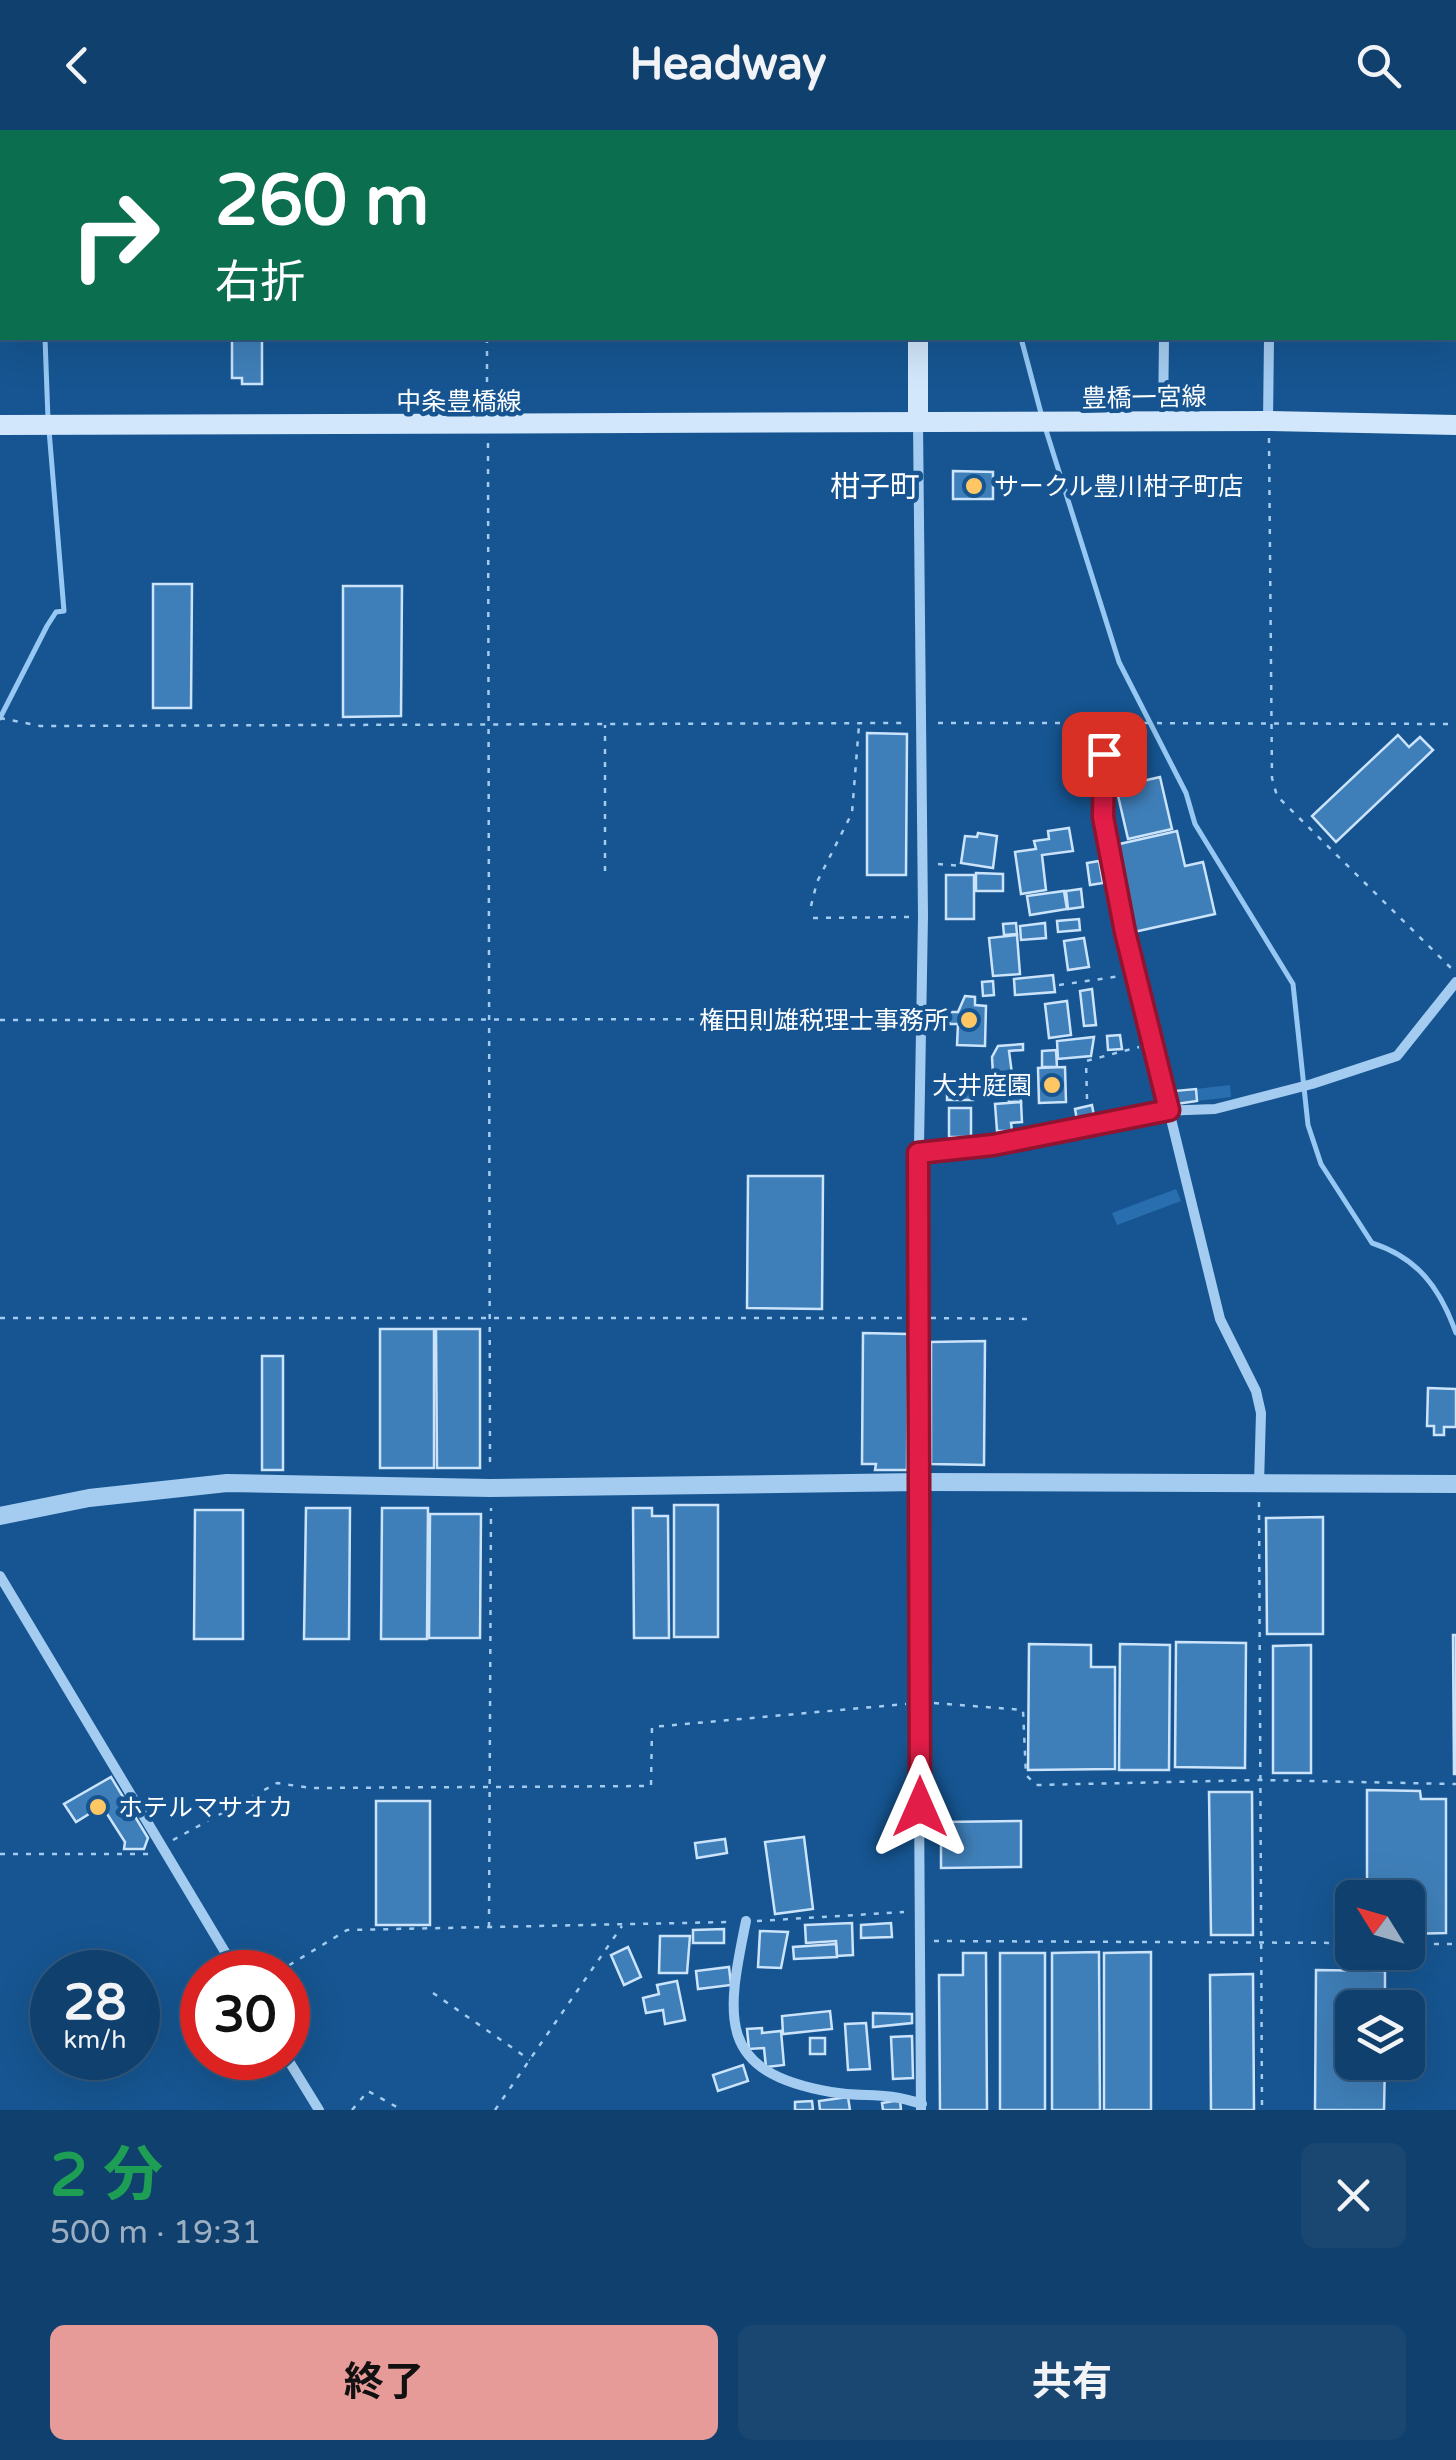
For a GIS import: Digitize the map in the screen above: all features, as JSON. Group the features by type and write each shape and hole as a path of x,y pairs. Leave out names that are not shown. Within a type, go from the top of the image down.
{"main road":[{"path":"918,340 918,422"},
{"name":"中条豊橋線","path":"0,424 488,426 918,422"},
{"name":"豊橋一宮線","path":"918,422 1456,425"}],"street":[{"path":"1164,340 1164,422"},
{"path":"1268,421 1269,340"},
{"path":"746,1922 734,1978 736,2032 743,2052 756,2067 770,2076 833,2093 890,2092 921,2107 923,1941 916,1318 918,1019 923,916 918,422"},
{"path":"1105,724 1103,817 1125,932 1220,1319 1256,1391 1261,1412 1259,1486"},
{"path":"918,1153 993,1145 1169,1110 1215,1109 1312,1084 1398,1056 1456,982"},
{"path":"0,1516 89,1498 227,1483 490,1488 919,1482 1456,1484"},
{"path":"0,1576 223,1950"},
{"path":"301,2080 319,2110"}],"path":[{"path":"487,340 489,1927"},
{"path":"1268,421 1272,778 1277,796 1456,973"},
{"path":"2,719 40,726 1456,724"},
{"path":"811,906 816,882 852,812 859,723"},
{"path":"605,724 605,871"},
{"path":"922,863 964,866"},
{"path":"813,918 923,916"},
{"path":"1059,985 1123,975"},
{"path":"0,1020 918,1019"},
{"path":"1087,1099 1086,1061 1141,1046"},
{"path":"0,1318 1033,1318"},
{"path":"1259,1486 1262,2110"},
{"path":"0,1854 164,1850 277,1783 311,1788 651,1786 652,1727 920,1703 1023,1710 1026,1775 1036,1785 1262,1780 1456,1784"},
{"path":"310,1953 347,1930 746,1922 921,1911"},
{"path":"496,2110 624,1924"},
{"path":"923,1941 1335,1943"},
{"path":"1425,1944 1456,1944"},
{"path":"433,1993 530,2060"},
{"path":"352,2110 368,2091 402,2110"}],"shaded area":[{"path":"1230,1085 1231,1097 1197,1101 1196,1089"},
{"path":"1176,1189 1181,1201 1117,1225 1112,1213"}],"building":[{"path":"232,340 262,340 262,384 242,384 242,378 232,378"},
{"path":"953,471 993,472 993,499 953,499"},
{"path":"153,584 192,584 191,708 153,708"},
{"path":"343,586 402,586 401,716 343,717"},
{"path":"867,733 907,734 906,875 867,875"},
{"path":"1398,735 1409,747 1420,737 1433,750 1336,842 1312,816"},
{"path":"1160,777 1172,829 1128,839 1116,787"},
{"path":"1069,828 1073,851 1042,855 1046,890 1021,894 1015,852 1036,849 1034,841 1049,839 1048,831"},
{"path":"1177,831 1185,866 1203,862 1215,914 1134,932 1115,845"},
{"path":"978,833 997,836 993,868 961,863 965,836 977,837"},
{"path":"1099,861 1103,883 1090,885 1087,863"},
{"path":"976,873 1003,874 1003,891 976,891"},
{"path":"946,875 974,875 974,919 946,919"},
{"path":"1081,889 1083,907 1068,909 1066,891"},
{"path":"1064,891 1067,909 1030,915 1027,896"},
{"path":"1079,919 1080,930 1058,932 1057,921"},
{"path":"1016,923 1017,934 1004,935 1003,924"},
{"path":"1045,923 1046,938 1021,940 1020,926"},
{"path":"1017,935 1020,974 993,976 989,938"},
{"path":"1084,938 1089,967 1068,970 1064,941"},
{"path":"1053,975 1055,992 1015,995 1014,979"},
{"path":"993,981 994,995 983,996 982,982"},
{"path":"1092,989 1096,1025 1084,1026 1080,991"},
{"name":"権田則雄税理士事務所","path":"965,996 975,997 975,1005 986,1006 985,1046 957,1045 958,1024 949,1024 949,1012 958,1012"},
{"path":"1067,1001 1071,1035 1049,1038 1045,1004"},
{"path":"1120,1035 1122,1049 1108,1050 1107,1036"},
{"path":"1094,1037 1091,1056 1058,1059 1057,1041"},
{"path":"1023,1044 1023,1050 1009,1051 1014,1089 994,1091 992,1057 998,1046"},
{"path":"1056,1050 1057,1067 1042,1067 1042,1051"},
{"name":"大井庭園","path":"1065,1067 1066,1102 1039,1103 1038,1068"},
{"path":"973,1079 973,1100 947,1100 947,1080"},
{"path":"1020,1089 1021,1102 1009,1102 1008,1090"},
{"path":"1196,1089 1197,1101 1176,1104 1174,1091"},
{"path":"1021,1102 1022,1122 1011,1123 1012,1131 997,1131 995,1104"},
{"path":"1092,1105 1094,1116 1077,1120 1075,1109"},
{"path":"949,1108 971,1108 971,1137 949,1137"},
{"path":"748,1176 823,1176 822,1309 747,1308"},
{"path":"380,1329 434,1329 434,1468 380,1468"},
{"path":"436,1329 480,1329 480,1468 437,1468"},
{"path":"863,1333 908,1334 907,1470 875,1470 876,1464 862,1464"},
{"path":"985,1341 984,1465 931,1464 931,1342"},
{"path":"262,1356 283,1356 283,1470 262,1470"},
{"path":"1428,1388 1456,1389 1456,1427 1444,1427 1444,1435 1434,1435 1434,1426 1427,1426"},
{"path":"674,1505 718,1505 718,1637 674,1637"},
{"path":"306,1508 350,1508 349,1639 304,1639"},
{"path":"382,1508 428,1508 427,1639 381,1639"},
{"path":"633,1508 652,1508 652,1516 668,1516 669,1638 634,1638"},
{"path":"195,1510 243,1510 243,1639 194,1639"},
{"path":"430,1514 481,1514 480,1638 429,1638"},
{"path":"1323,1517 1323,1634 1267,1634 1266,1518"},
{"path":"1456,1635 1456,1774 1454,1774"},
{"path":"1176,1642 1246,1643 1245,1768 1175,1767"},
{"path":"1029,1644 1091,1645 1091,1667 1115,1667 1115,1769 1028,1770"},
{"path":"1120,1644 1170,1645 1169,1770 1119,1770"},
{"path":"1311,1645 1311,1773 1273,1773 1273,1646"},
{"path":"111,1777 148,1838 144,1849 124,1849 125,1842 102,1806 76,1822 64,1804"},
{"path":"1367,1790 1420,1791 1421,1799 1446,1799 1446,1933 1425,1934 1425,1880 1367,1880"},
{"path":"1209,1792 1252,1792 1253,1935 1211,1935"},
{"path":"376,1801 430,1801 430,1925 376,1925"},
{"path":"1021,1821 1021,1867 941,1868 941,1822"},
{"path":"804,1837 813,1909 775,1914 765,1842"},
{"path":"725,1839 727,1853 697,1858 695,1843"},
{"path":"852,1923 853,1955 837,1956 836,1941 806,1943 805,1925"},
{"path":"891,1923 892,1937 861,1938 861,1925"},
{"path":"724,1929 724,1943 693,1943 693,1930"},
{"path":"760,1931 788,1932 781,1968 758,1967"},
{"path":"660,1936 690,1936 687,1973 659,1973"},
{"path":"836,1944 837,1957 794,1959 793,1947"},
{"path":"628,1947 641,1977 624,1985 611,1955"},
{"path":"1099,1952 1100,2110 1052,2110 1052,1953"},
{"path":"1151,1952 1151,2110 1104,2110 1104,1953"},
{"path":"963,1953 986,1953 987,2110 940,2110 939,1975 963,1975"},
{"path":"1000,1953 1045,1953 1045,2110 1000,2110"},
{"path":"729,1967 731,1985 698,1989 696,1971"},
{"path":"1316,1970 1385,1971 1385,1990 1335,1990 1335,2080 1385,2080 1384,2110 1315,2110"},
{"path":"1253,1974 1254,2110 1211,2110 1210,1975"},
{"path":"677,1981 685,2020 665,2024 663,2010 646,2013 643,1998 659,1994 657,1985"},
{"path":"830,2011 832,2029 783,2034 782,2016"},
{"path":"873,2013 912,2014 912,2023 873,2027"},
{"path":"866,2023 870,2069 848,2070 845,2024"},
{"path":"762,2028 762,2033 781,2031 784,2065 766,2067 764,2048 749,2049 747,2029"},
{"path":"912,2036 913,2078 893,2079 891,2037"},
{"path":"810,2038 825,2038 825,2054 810,2054"},
{"path":"743,2065 748,2081 718,2091 713,2075"},
{"path":"848,2097 850,2110 820,2110 819,2101"},
{"path":"900,2100 901,2110 883,2110 882,2103"},
{"path":"812,2101 813,2110 795,2110 795,2102"}],"waterway":[{"path":"45,340 48,419"},
{"path":"1022,340 1042,417"},
{"path":"1045,427 1119,662 1186,793 1195,824 1293,984 1308,1125 1321,1164 1372,1243 1415,1266 1435,1289 1456,1333"},
{"path":"0,718 47,626 56,612 64,611 49,430"}],"place":[{"name":"サークル豊川柑子町店","path":"974,486"},
{"name":"権田則雄税理士事務所","path":"969,1020"},
{"name":"大井庭園","path":"1052,1085"},
{"name":"ホテルマサオカ","path":"98,1807"}],"district":[{"name":"柑子町","path":"875,487"}],"route":[{"path":"920,1807 918,1153 993,1145 1169,1110 1125,932 1103,817 1104,754"}]}
